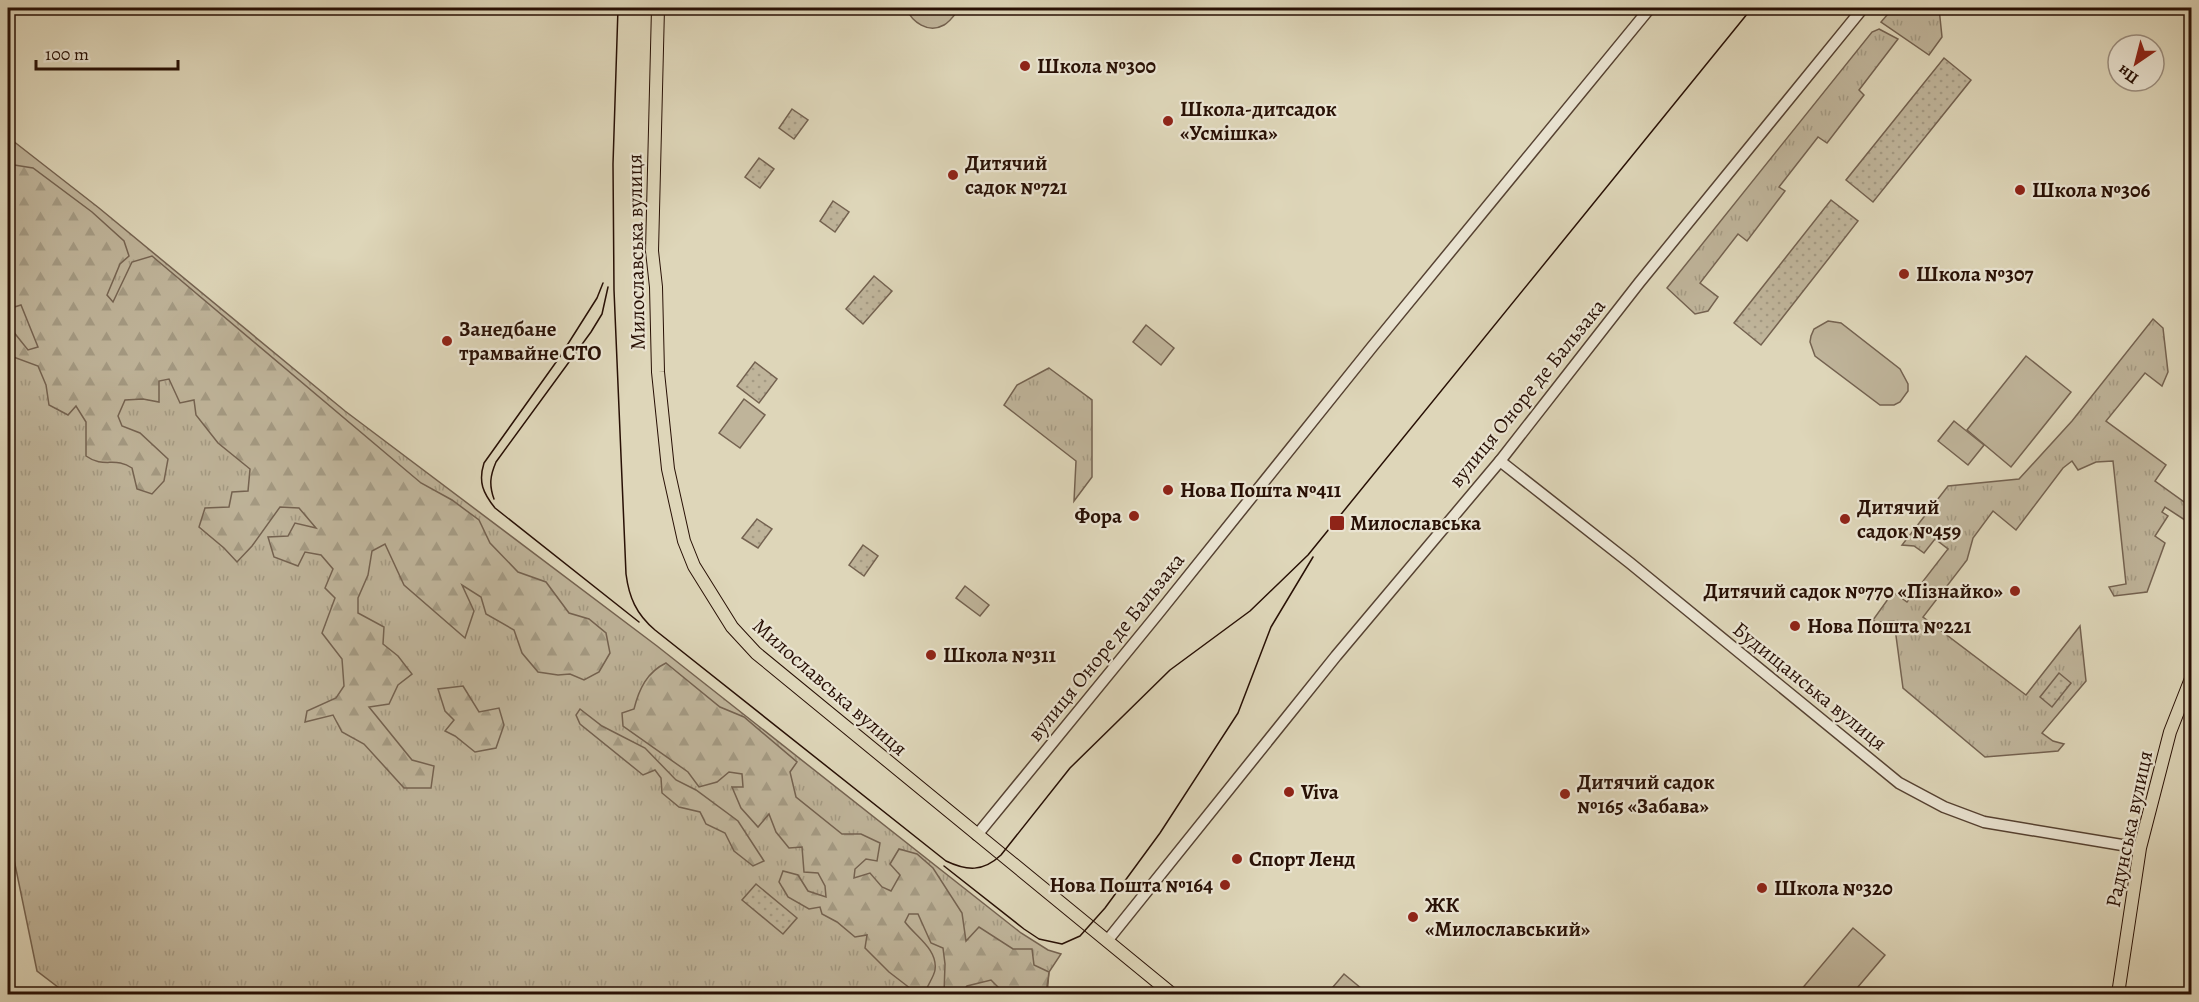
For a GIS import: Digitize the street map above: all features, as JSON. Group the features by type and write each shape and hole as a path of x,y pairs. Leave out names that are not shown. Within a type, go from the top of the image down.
{"main road":[{"name":"Милославська вулиця","path":"658,8 652,251 656,287 658,372 668,469 684,541 694,566 732,627 756,653 1172,994"},
{"name":"Радунська вулиця","path":"2118,994 2140,848 2170,732 2192,676"}],"street":[{"name":"вулиця Оноре де Бальзака","path":"977,835 1372,346 1650,8"},
{"name":"вулиця Оноре де Бальзака","path":"1107,941 1336,656 1500,461 1639,283 1863,8"},
{"name":"Будищанська вулиця","path":"1500,461 1630,563 1899,783 1944,807 1984,822 2140,848"}],"green space":[{"path":"906,8 960,8 946,23 932,28 916,22"},
{"path":"1893,8 1939,8 1942,37 1929,55 1881,22"},
{"path":"1879,29 1898,39 1859,90 1864,95 1827,143 1818,137 1779,187 1785,191 1747,241 1738,234 1700,283 1718,297 1708,311 1695,314 1667,288 1872,32"},
{"path":"1944,58 1971,80 1873,202 1846,180"},
{"path":"792,109 808,120 794,139 779,128"},
{"path":"8,137 99,208 345,411 657,646 1021,933 1048,950 1061,954 1049,972 1047,994 67,994 37,971 11,845 8,841"},
{"path":"759,158 774,169 760,188 745,177"},
{"path":"8,164 33,168 92,212 124,241 129,256 120,264 107,295 113,302 132,262 152,256 421,483 452,500 479,520 490,543 518,572 546,582 569,613 589,619 606,633 610,653 599,672 584,680 570,674 538,672 522,653 514,630 486,614 481,597 462,585 474,611 465,638 404,585 385,544 372,551 368,575 358,598 358,613 384,627 383,644 398,656 412,674 398,685 389,704 369,707 412,760 434,766 431,788 404,788 364,744 342,732 333,715 305,722 307,711 336,698 344,686 342,659 322,633 335,598 325,588 333,569 321,555 305,552 298,566 274,557 268,537 288,536 295,523 316,528 299,508 280,507 252,546 237,562 199,527 205,508 229,507 232,492 248,491 250,469 218,443 196,415 194,400 180,403 169,379 159,381 159,402 143,399 125,400 118,416 122,426 140,433 168,459 164,481 152,494 137,489 132,468 120,463 98,462 86,456 86,422 76,406 68,415 49,405 46,385 38,366 8,355 8,325 28,350 38,347 21,305 8,309"},
{"path":"1831,200 1858,221 1761,345 1734,323"},
{"path":"833,201 849,212 835,232 820,221"},
{"path":"874,276 892,291 863,324 846,309"},
{"path":"2153,319 2163,328 2168,372 2162,386 2145,373 2106,421 2166,465 2155,481 2191,507 2191,524 2165,507 2162,512 2168,516 2155,536 2165,543 2147,592 2114,596 2109,587 2126,584 2113,461 2096,462 2078,470 2072,461 2063,468 2016,530 1993,511 1973,538 1967,560 1923,617 2026,695 2080,626 2086,681 2042,733 2053,741 2064,744 2058,751 1985,757 1903,688 1894,621 1876,622 1873,620 1893,592 1907,602 1948,549 1935,539 1924,553 1914,546 1902,545 1948,486 2019,479 2072,421"},
{"path":"1828,321 1841,323 1900,369 1908,384 1908,391 1900,402 1894,405 1880,405 1815,356 1810,342 1811,336 1814,329"},
{"path":"1146,325 1174,348 1161,365 1133,342"},
{"path":"2026,356 2071,392 2011,467 1967,430"},
{"path":"755,362 777,379 759,403 737,386"},
{"path":"1049,368 1092,400 1092,477 1074,501 1076,461 1004,405 1017,385"},
{"path":"744,399 765,415 740,448 719,433"},
{"path":"1954,421 1984,445 1968,465 1938,441"},
{"path":"757,519 772,529 758,548 742,538"},
{"path":"863,545 878,556 864,576 849,565"},
{"path":"965,586 989,605 980,616 956,598"},
{"path":"666,663 720,707 744,717 797,762 790,772 796,797 842,834 861,834 880,843 877,861 866,859 855,869 854,878 870,873 882,887 891,891 900,875 890,864 899,849 917,854 933,868 962,913 966,941 979,927 1013,949 1032,949 1034,965 1049,972 1046,994 1005,994 991,980 967,986 960,994 944,994 943,948 931,943 918,914 909,914 905,922 925,943 935,962 934,972 927,988 915,992 889,972 865,948 867,935 855,937 837,922 822,914 820,907 809,909 788,897 779,882 783,871 798,875 808,891 826,897 825,886 818,873 804,872 802,847 789,848 776,832 769,814 758,827 741,808 732,787 743,787 742,774 729,772 717,782 699,787 688,772 623,726 622,713 634,709 638,695 649,676"},
{"path":"2059,673 2071,683 2052,707 2040,697"},
{"path":"463,686 479,712 499,708 504,725 496,748 475,752 445,731 454,720 445,711 438,689"},
{"path":"580,709 602,726 645,748 676,780 696,790 738,821 764,861 753,866 734,851 725,833 706,824 700,812 679,807 662,793 661,778 655,770 643,775 580,724 576,715"},
{"path":"756,884 797,918 783,934 742,900"},
{"path":"1853,928 1885,955 1852,994 1805,994 1800,991"},
{"path":"1344,974 1368,994 1327,994"}],"tram line":[{"path":"618,8 613,164 614,290 626,574 631,598 643,618 655,630 946,861 968,868 988,865 1001,855 1070,768 1170,670 1250,611 1308,555 1752,8"},
{"path":"603,283 597,298 559,358 484,463 482,482 487,497 495,508 639,622"},
{"path":"494,499 491,481 496,462 591,332 602,314 608,287"},
{"path":"944,866 1039,939 1062,944 1080,936 1105,908 1160,833 1238,713 1271,627 1313,557"}],"place":[{"name":"Школа №300","path":"1025,66"},
{"name":"Школа-дитсадок «Усмішка»","path":"1168,121"},
{"name":"Дитячий садок №721","path":"953,175"},
{"name":"Школа №306","path":"2020,190"},
{"name":"Школа №307","path":"1904,274"},
{"name":"Занедбане трамвайне СТО","path":"447,341"},
{"name":"Нова Пошта №411","path":"1168,490"},
{"name":"Фора","path":"1134,516"},
{"name":"Дитячий садок №459","path":"1845,519"},
{"name":"Милославська","path":"1337,523"},
{"name":"Дитячий садок №770 «Пізнайко»","path":"2015,591"},
{"name":"Нова Пошта №221","path":"1795,626"},
{"name":"Школа №311","path":"931,655"},
{"name":"Viva","path":"1289,792"},
{"name":"Дитячий садок №165 «Забава»","path":"1565,794"},
{"name":"Спорт Ленд","path":"1237,859"},
{"name":"Нова Пошта №164","path":"1225,885"},
{"name":"Школа №320","path":"1762,888"},
{"name":"ЖК «Милославський»","path":"1413,917"}]}
